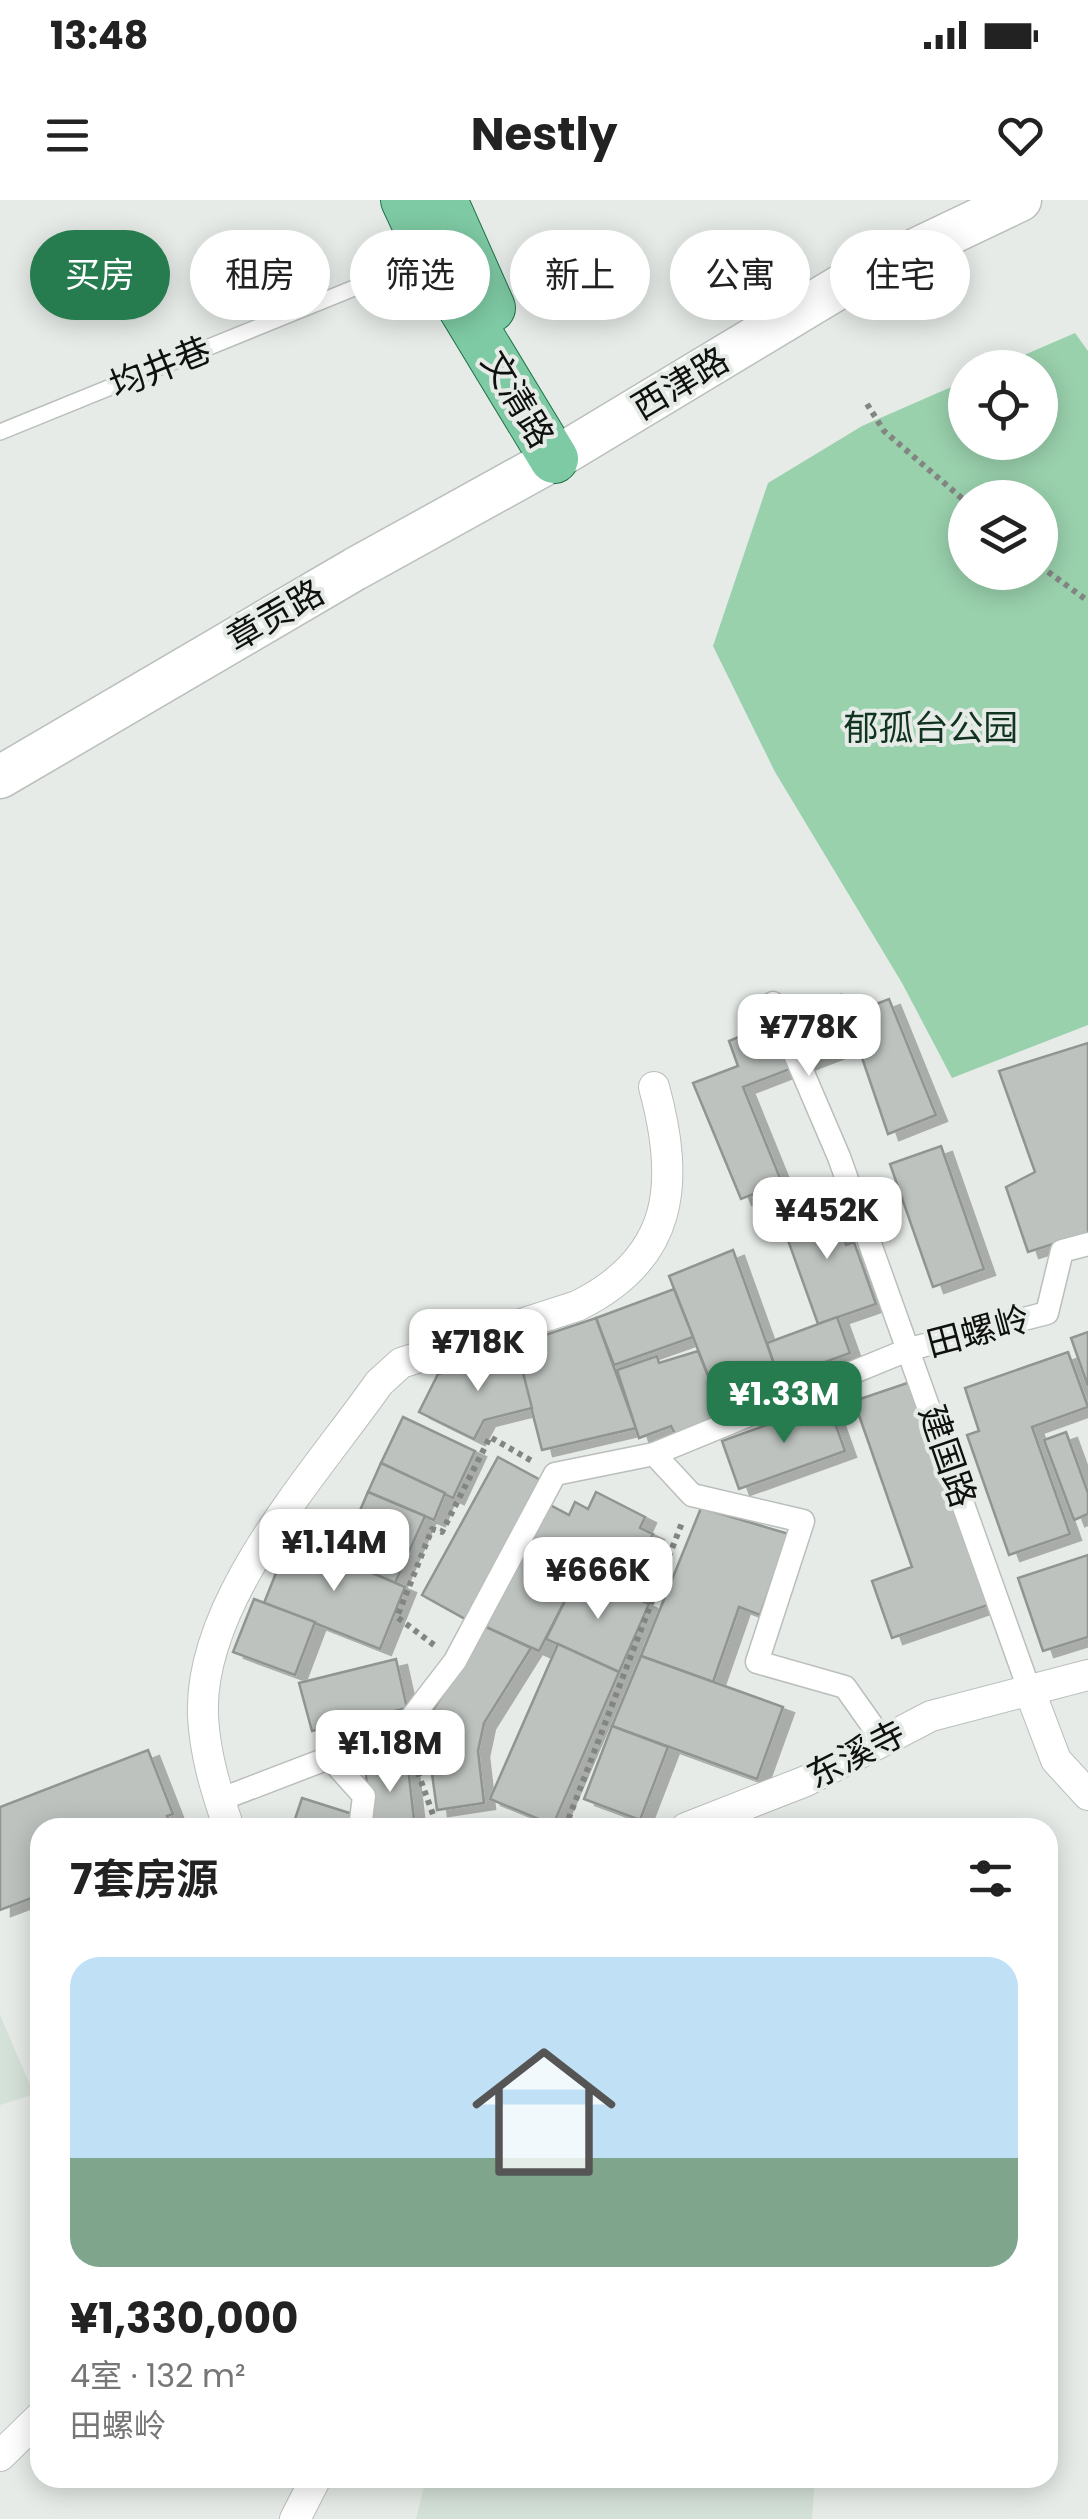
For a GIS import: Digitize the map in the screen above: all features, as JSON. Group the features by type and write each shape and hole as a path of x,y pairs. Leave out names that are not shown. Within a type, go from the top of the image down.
{"main road":[{"name":"文清路","path":"404,200 419,230"},
{"name":"文清路","path":"442,200 554,459"},
{"name":"西津路","path":"554,459 848,282 1020,200"},
{"name":"文清路","path":"470,320 554,459"},
{"name":"章贡路","path":"0,778 338,578 554,459"}],"street":[{"name":"建国路","path":"773,1003 839,1157 1029,1688"},
{"path":"555,1474 455,1660 402,1730 330,1758 224,1814 208,1764 203,1713 207,1672 218,1633 269,1531 379,1382 401,1362 576,1306 604,1292 645,1250 659,1224 670,1163 654,1086"},
{"name":"田螺岭","path":"555,1474 654,1454 910,1349 1047,1313 1062,1250 1088,1244"},
{"path":"654,1454 692,1495 803,1520 757,1662 845,1686 884,1742"},
{"name":"东溪寺","path":"712,1818 806,1781 932,1716 1088,1675"},
{"path":"1029,1688 1056,1760 1088,1795"},
{"path":"330,1758 364,1796 361,1818"},
{"path":"0,2456 30,2427"},
{"path":"294,2519 311,2488"}],"lane":[{"name":"均井巷","path":"0,432 350,289"}],"path":[{"path":"867,404 884,431 948,486"},
{"path":"1058,579 1088,601"},
{"path":"455,1660 397,1618 432,1529 442,1532 490,1437 555,1474"},
{"path":"569,1818 692,1495"},
{"path":"402,1730 434,1818"}],"shaded area":[{"path":"0,2015 30,2085 30,2095 0,2105"},
{"path":"424,2488 814,2488 812,2519 416,2519"}],"green space":[{"name":"郁孤台公园","path":"1075,333 1088,351 1088,1025 952,1078 902,983 775,772 713,646 768,483 862,426 948,388 948,460 1058,460 1058,350 1036,350"}],"building":[{"path":"841,995 847,1015 889,999 936,1115 888,1134 857,1043 743,1087 782,1183 741,1199 693,1083 738,1066 729,1041"},
{"path":"1088,1043 1088,1233 1028,1252 1006,1187 1035,1172 999,1071"},
{"path":"941,1146 984,1269 933,1287 890,1164"},
{"path":"829,1198 846,1245 854,1242 876,1304 818,1324 779,1215"},
{"path":"733,1250 786,1397 726,1421 669,1276"},
{"path":"674,1289 693,1337 614,1365 596,1318"},
{"path":"837,1317 850,1353 779,1379 767,1343"},
{"path":"596,1318 636,1428 542,1450 515,1345"},
{"path":"1088,1332 1088,1386 1071,1338"},
{"path":"698,1351 724,1416 675,1434 671,1426 639,1438 617,1370 657,1356 659,1363"},
{"path":"1068,1352 1088,1407 1032,1427 1070,1534 1009,1555 967,1435 979,1431 965,1388"},
{"path":"518,1353 532,1408 484,1420 474,1439 419,1412 438,1374"},
{"path":"910,1382 988,1605 892,1638 872,1581 912,1567 854,1401"},
{"path":"828,1403 845,1451 739,1489 722,1441"},
{"path":"403,1417 475,1451 453,1498 381,1463"},
{"path":"1066,1432 1088,1493 1088,1514 1074,1520 1044,1440"},
{"path":"498,1457 544,1482 467,1620 422,1595"},
{"path":"381,1463 445,1493 434,1520 368,1492"},
{"path":"368,1492 425,1516 395,1583 339,1559"},
{"path":"596,1492 645,1517 640,1528 653,1534 648,1543 660,1549 640,1600 528,1548 550,1505 569,1515 575,1502 588,1509"},
{"path":"701,1508 789,1534 760,1615 739,1607 713,1682 641,1656"},
{"path":"290,1538 405,1587 380,1649 264,1603"},
{"path":"525,1546 579,1573 539,1651 486,1627"},
{"path":"1088,1555 1088,1637 1043,1651 1018,1578"},
{"path":"579,1573 649,1604 619,1672 546,1639"},
{"path":"254,1599 315,1622 295,1675 233,1652"},
{"path":"486,1627 531,1648 484,1723 478,1751 484,1803 437,1810 428,1745 433,1710"},
{"path":"558,1644 619,1672 556,1818 536,1818 490,1799"},
{"path":"641,1656 783,1707 757,1779 612,1726"},
{"path":"396,1659 407,1708 312,1731 299,1683"},
{"path":"612,1726 668,1747 641,1818 584,1799"},
{"path":"148,1750 173,1814 168,1818 30,1818 30,1899 0,1910 0,1807"},
{"path":"407,1759 414,1818 371,1818 365,1767"},
{"path":"302,1798 356,1815 355,1818 295,1818"}]}
